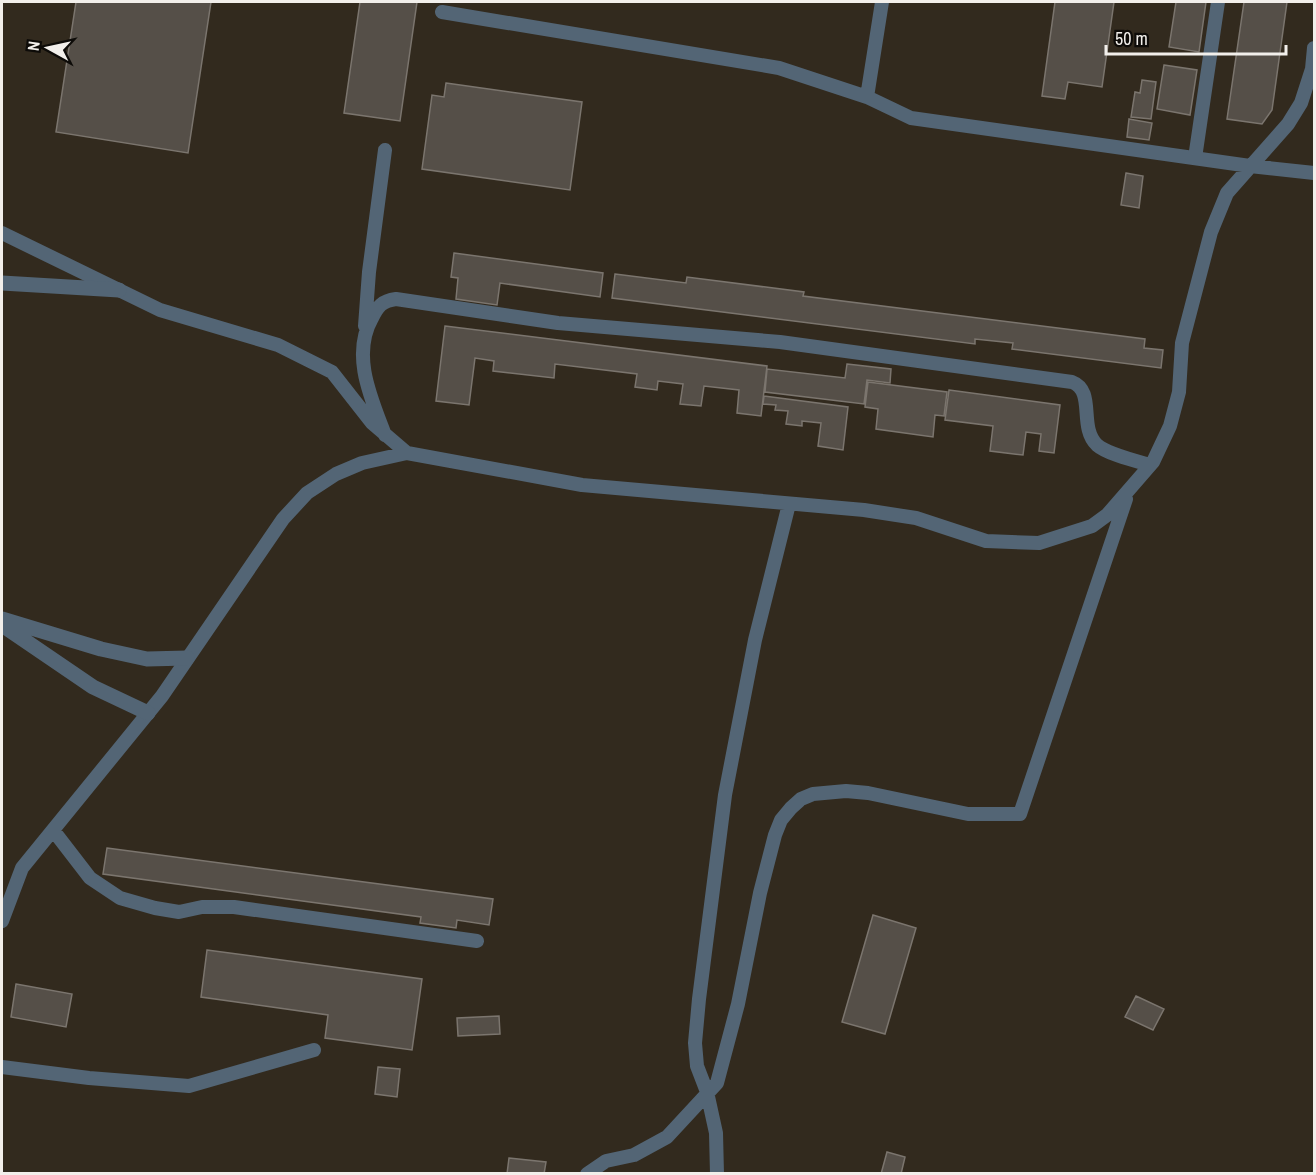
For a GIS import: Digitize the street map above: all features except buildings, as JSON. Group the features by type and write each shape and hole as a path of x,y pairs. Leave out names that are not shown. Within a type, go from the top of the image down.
{"street":[{"path":"2,283 119,290"},
{"path":"2,619 135,657 187,658"},
{"path":"2,625 93,687 148,713"}],"lane":[{"path":"867,97 882,2"},
{"path":"1195,159 1218,2"},
{"path":"442,12 779,68 867,97 911,118 1195,159 1314,173"},
{"path":"2,921 22,868 148,713 283,519 307,493 336,474 362,463 407,453 582,485 864,510 916,518 986,541 1039,543 1092,526 1107,515 1150,465 1170,426 1179,392 1182,343 1211,232 1227,193 1288,124 1302,103 1314,48"},
{"path":"385,150 369,272 363,362 368,391 385,435"},
{"path":"2,233 160,310 278,345 332,372 372,423 407,453"},
{"path":"365,331 379,305 387,300 396,299 558,324 780,342 1072,382 1081,387 1085,396 1087,429 1098,446 1150,465"},
{"path":"587,1173 606,1161 634,1155 667,1137 717,1083 728,1049 760,893 775,835 781,820 801,799 813,794 846,791 868,793 968,814 1020,814 1129,490"},
{"path":"717,1173 716,1133 707,1092 697,1066 695,1043 699,999 724,795 755,640 789,504"},
{"path":"53,830 90,878 120,898 155,908 179,912 202,907 234,907 477,941"},
{"path":"2,1067 89,1078 189,1086 314,1050"}],"shaded area":[{"path":"2,2 1314,2 1314,1173 2,1174"}]}
